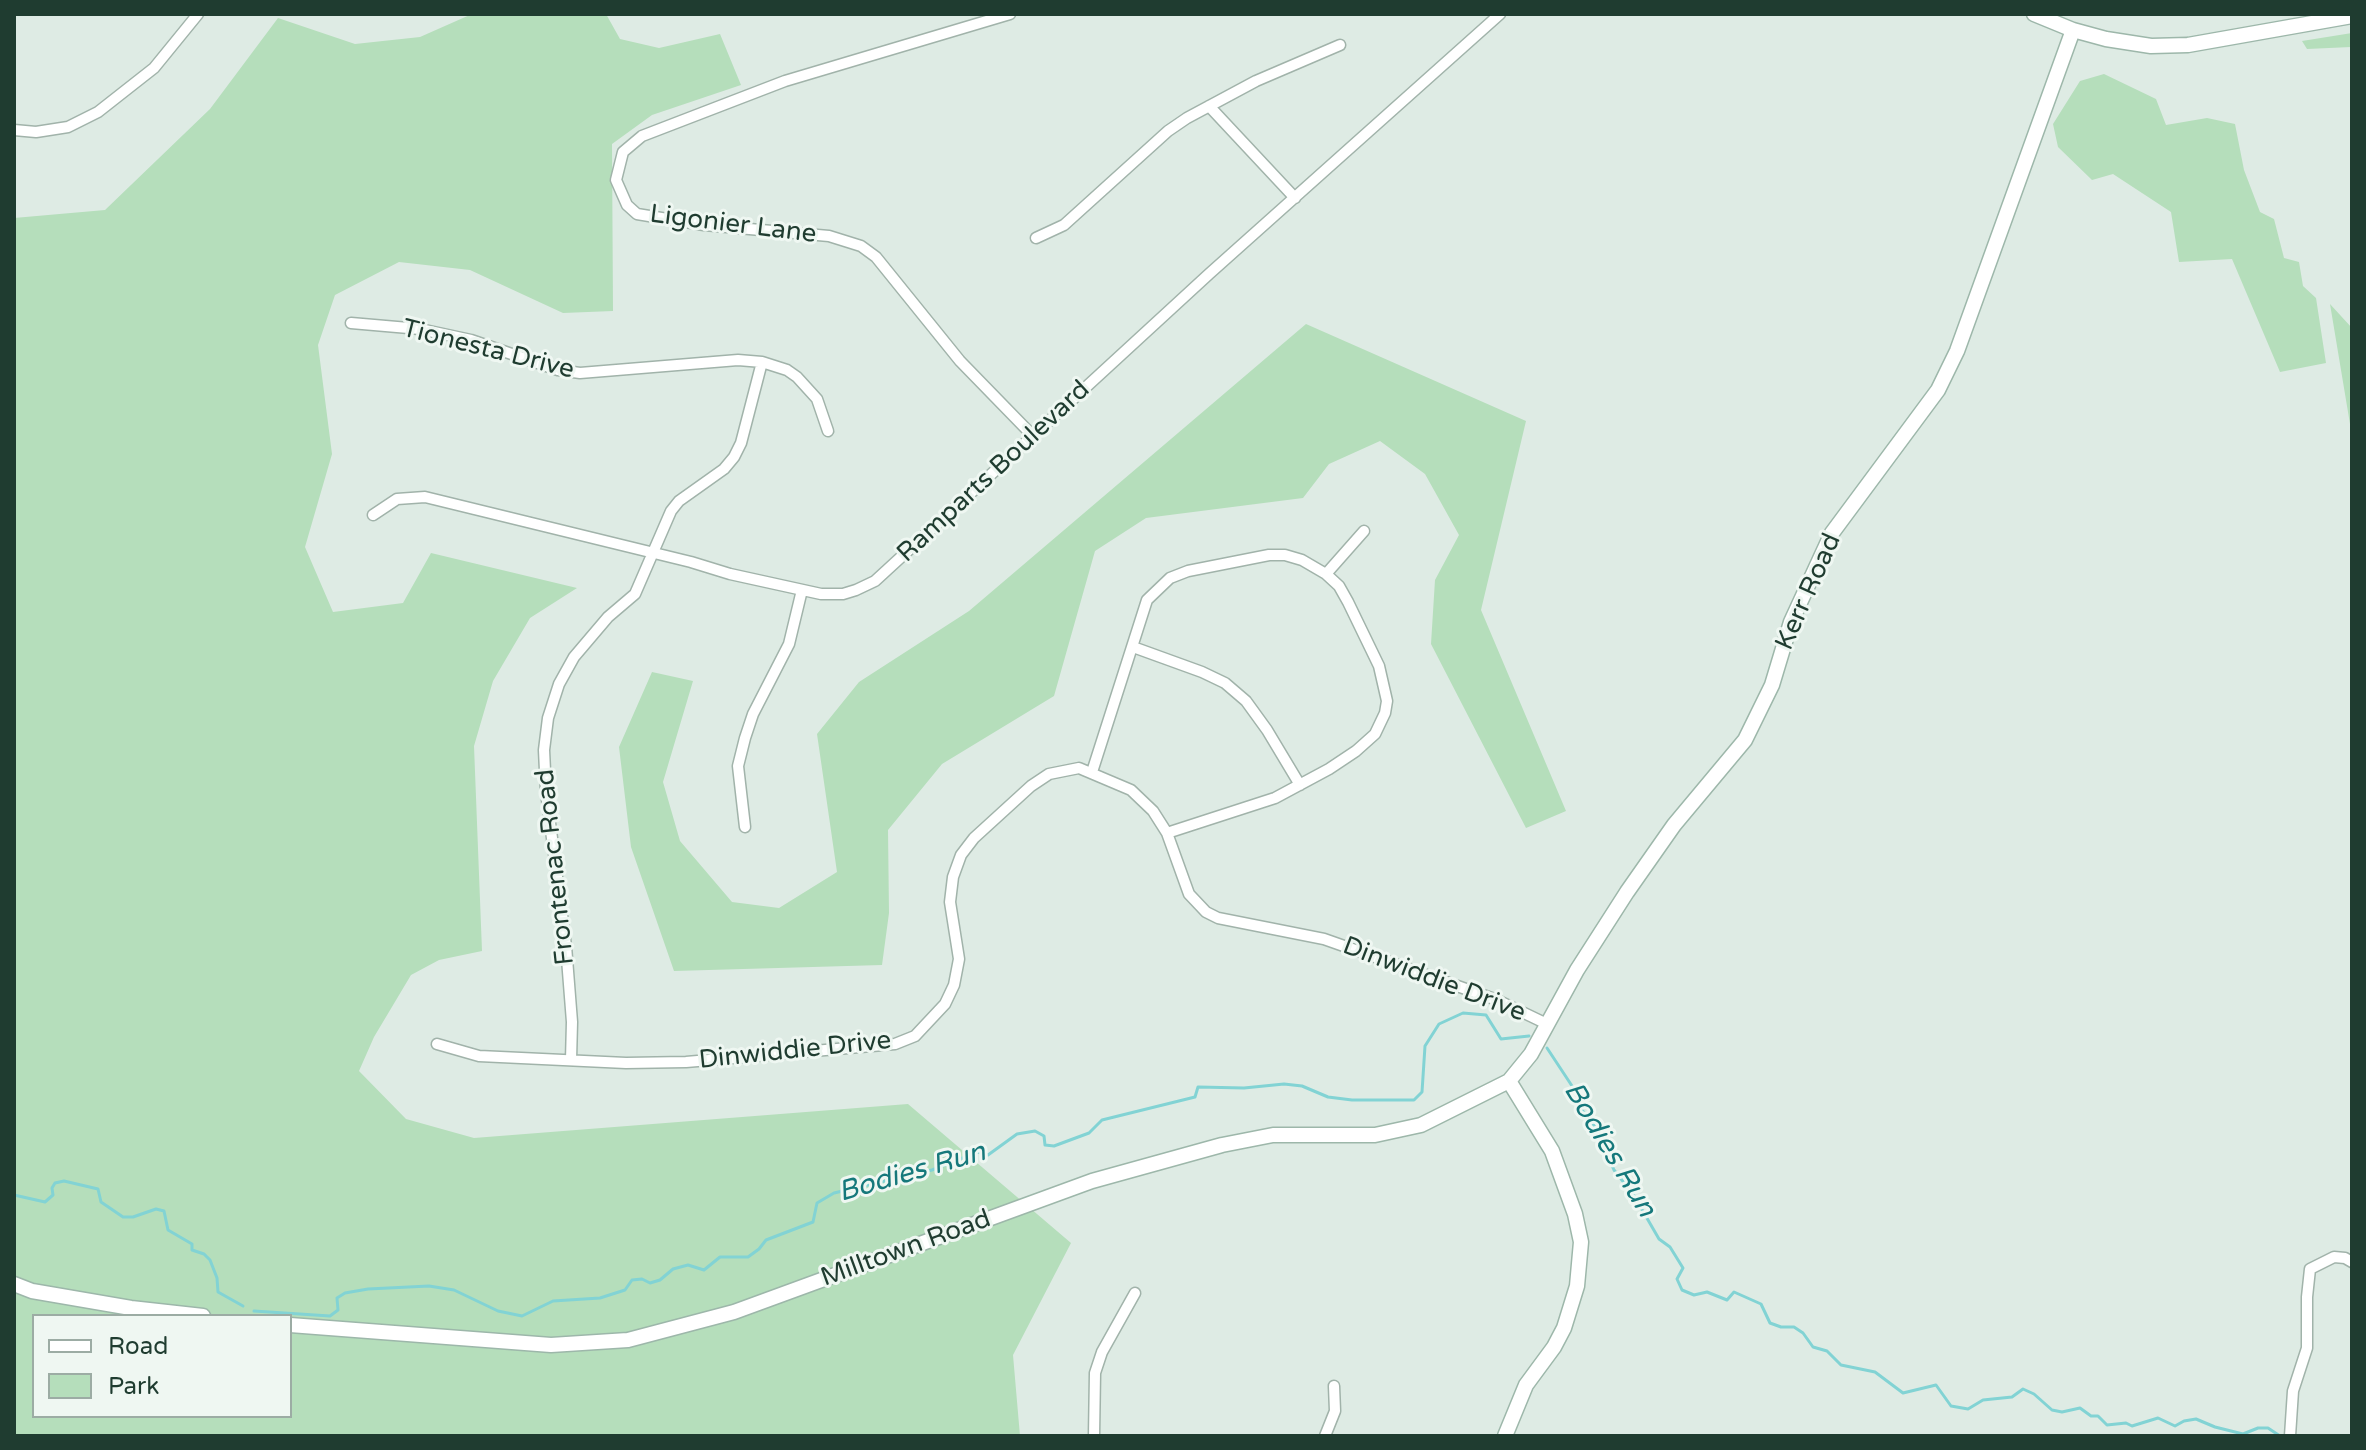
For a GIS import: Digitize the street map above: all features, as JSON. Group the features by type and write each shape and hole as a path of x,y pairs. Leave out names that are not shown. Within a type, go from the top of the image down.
{"street":[{"path":"14,130 36,132 68,127 98,112 154,68 198,14"},
{"name":"Ligonier Lane","path":"1010,14 785,81 642,136 623,152 616,180 627,205 637,214 704,225 829,236 861,246 876,257 960,361 1033,436"},
{"name":"Ramparts Boulevard","path":"373,515 397,499 425,497 821,594 843,594 875,581 1500,14"},
{"path":"2034,14 2073,30 2151,46 2188,45 2352,16"},
{"name":"Kerr Road","path":"1509,1081 1531,1054 1577,970 1627,892 1674,825 1745,740 1765,701 1791,622 1832,533 1938,390 1957,351 2073,30"},
{"path":"1036,238 1064,225 1168,131 1256,81 1340,45"},
{"path":"1209,106 1295,198"},
{"name":"Tionesta Drive","path":"351,323 420,329 471,340 558,370 580,373 738,360 762,362 787,370 797,377 817,399 828,431"},
{"name":"Frontenac Road","path":"571,1060 572,1022 566,946 546,792 544,750 548,718 559,684 574,657 608,617 635,594 671,511 724,469 734,457 741,443 762,362"},
{"path":"1326,574 1364,531"},
{"path":"1092,772 1147,600 1170,578 1188,571 1269,555 1302,560 1326,574 1339,586 1379,666 1387,701 1375,734 1356,751 1275,798 1167,833"},
{"path":"745,827 738,766 753,714 789,644 802,590"},
{"path":"1133,647 1225,683 1246,701 1300,785"},
{"name":"Dinwiddie Drive","path":"437,1044 479,1056 626,1063 686,1062 895,1044 915,1036 945,1004 954,985 959,959 950,902 953,877 961,855 974,838 1031,786 1049,774 1079,768 1131,790 1153,811 1167,833 1182,881 1189,894 1206,912 1218,918 1324,939 1485,996 1547,1024"},
{"path":"1505,1436 1526,1386 1564,1328 1577,1286 1581,1242 1575,1214 1552,1151 1509,1081"},
{"name":"Milltown Road","path":"292,1325 551,1345 628,1340 734,1312 1092,1181 1222,1145 1273,1135 1375,1135 1421,1125 1509,1081"},
{"path":"2290,1436 2293,1391 2307,1348 2310,1269 2334,1257 2352,1262"},
{"path":"14,1284 32,1291 185,1314"},
{"path":"1094,1436 1095,1373 1102,1352 1135,1293"},
{"path":"1325,1436 1335,1411 1334,1386"}],"green space":[{"path":"472,14 606,14 620,39 659,48 720,34 741,85 652,115 612,144 613,311 563,313 470,270 399,262 335,295 318,345 332,454 305,547 333,612 403,603 431,553 577,588 530,618 493,681 474,746 482,951 439,960 411,975 374,1037 359,1071 406,1119 474,1138 908,1104 1071,1243 1013,1355 1020,1436 14,1436 14,218 105,210 210,109 278,18 355,44 420,37"},
{"path":"2352,33 2352,50 2351,47 2307,49 2302,41"},
{"path":"2104,74 2156,99 2166,125 2207,118 2235,124 2244,170 2260,212 2274,219 2284,258 2299,262 2303,286 2316,298 2326,363 2280,372 2232,259 2179,262 2171,212 2113,174 2092,180 2058,147 2053,124 2080,81"},
{"path":"2330,304 2352,328 2352,436"},
{"path":"1306,324 1526,421 1481,610 1566,811 1526,828 1431,644 1435,580 1459,535 1425,474 1380,441 1329,464 1303,498 1146,518 1095,551 1054,696 942,764 888,830 889,913 882,965 674,971 631,847 619,747 652,672 693,681 663,782 680,841 732,902 779,908 837,872 817,734 859,682 969,611"}],"waterway":[{"name":"Bodies Run","path":"254,1311 330,1316 338,1310 337,1298 345,1293 429,1286 454,1290 498,1311 522,1316 553,1301 600,1298 625,1290 632,1280 642,1279 650,1283 660,1280 673,1269 688,1265 704,1270 720,1257 748,1257 766,1240 813,1222 817,1203 834,1193 932,1170 978,1152 988,1155 1017,1134 1035,1131 1044,1136 1045,1145 1054,1146 1089,1133 1102,1120 1195,1097 1198,1087 1244,1088 1284,1084 1302,1086 1328,1097 1352,1100 1414,1100 1422,1092 1425,1046 1439,1024 1463,1013 1486,1015 1501,1039 1529,1036"},
{"name":"Bodies Run","path":"1547,1048 1576,1092 1578,1106 1592,1121 1614,1170 1633,1194 1659,1239 1670,1247 1683,1268 1677,1279 1682,1290 1694,1295 1707,1292 1727,1300 1734,1292 1761,1304 1770,1323 1794,1327 1813,1347 1827,1351 1841,1365 1875,1372 1903,1393 1936,1385 1951,1406 1968,1409 1983,1400 2012,1397 2023,1389 2034,1394 2052,1410 2062,1412 2080,1408 2091,1416 2098,1416 2107,1425 2126,1423 2132,1426 2158,1418 2175,1426 2196,1419 2243,1434 2268,1428 2280,1436"},
{"name":"Bodies Run","path":"14,1195 45,1202 53,1195 55,1183 64,1181 98,1189 101,1202 123,1217 156,1209 164,1211 168,1230 192,1244 192,1250 210,1260 217,1278 218,1292 243,1306"}]}
